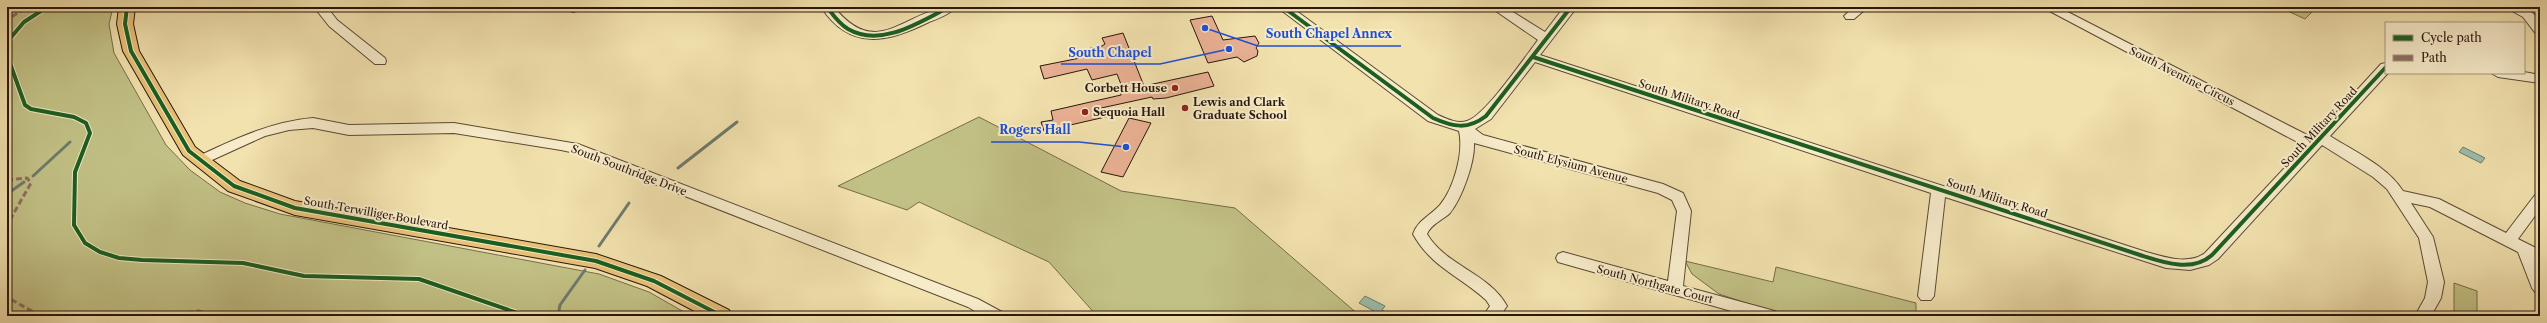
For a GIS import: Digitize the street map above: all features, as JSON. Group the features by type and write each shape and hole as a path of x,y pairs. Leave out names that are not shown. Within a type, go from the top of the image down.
{"main road":[{"name":"South Terwilliger Boulevard","path":"127,7 124,16 125,34 131,51 189,151 199,161 234,186 295,208 596,261 654,281 722,316"}],"street":[{"path":"320,7 332,23 380,61"},
{"path":"827,7 848,29 870,35 898,30 949,7"},
{"path":"1283,7 1433,118 1451,127 1465,128 1486,116 1571,7"},
{"path":"1496,7 1546,39"},
{"path":"1850,16 1862,7"},
{"name":"South Aventine Circus","path":"2048,7 2378,173 2400,195 2426,237 2436,282 2432,298 2423,316"},
{"path":"2511,7 2527,14 2540,30"},
{"name":"South Military Road","path":"1533,57 2155,259 2172,263 2194,264 2205,260 2218,249 2319,142 2385,68"},
{"path":"2505,74 2540,79"},
{"name":"South Southridge Drive","path":"199,161 260,133 301,124 327,124 349,130 454,128 561,145 578,149 973,303 996,316"},
{"path":"1465,128 1469,141 1469,152 1448,204 1444,212 1422,228 1420,234 1428,247 1446,264 1493,298 1499,306 1494,313"},
{"name":"South Elysium Avenue","path":"1465,128 1478,139 1663,188 1678,197 1684,211 1675,289"},
{"path":"1926,296 1939,189"},
{"path":"2400,195 2434,203 2540,257"},
{"path":"2508,240 2540,199"},
{"path":"2524,248 2540,288"},
{"name":"South Northgate Court","path":"1563,258 1771,316"}],"shaded area":[{"path":"7,7 113,7 109,24 114,53 166,145 190,170 220,192 245,203 280,214 599,274 649,292 691,316 7,316"},
{"path":"2279,7 2317,7 2305,19"},
{"path":"979,117 1121,191 1235,208 1360,316 1097,316 1049,262 919,202 907,210 838,186"},
{"path":"2463,147 2485,158 2481,163 2459,152"},
{"path":"1685,261 1773,282 1776,267 1916,303 1916,316 1785,316 1719,294 1692,274"},
{"path":"2454,283 2477,291 2477,316 2468,316 2454,311"},
{"path":"1365,296 1385,306 1382,310 1386,313 1383,316 1359,303"}],"building":[{"path":"1212,16 1223,40 1255,36 1259,43 1256,48 1258,51 1257,56 1244,62 1237,57 1208,63 1190,20"},
{"path":"1123,33 1144,86 1208,72 1214,86 1166,98 1153,99 1152,97 1092,110 1114,115 1044,131 1041,122 1053,120 1051,111 1121,95 1121,93 1124,92 1117,74 1092,80 1087,69 1044,79 1040,66 1085,57 1082,50 1102,46 1105,44 1102,38"},
{"path":"1129,118 1151,123 1123,177 1101,172"}],"waterway":[{"path":"678,168 737,122"},
{"path":"33,176 70,142"},
{"path":"7,194 24,182"},
{"path":"599,246 629,203"},
{"path":"558,316 560,305 585,270"}],"marked path":[{"path":"7,24 13,16 27,7"},
{"path":"7,180 27,178 31,183 7,225"},
{"path":"7,292 10,299 41,316"},
{"path":"170,316 198,311 219,316"}],"cycle path":[{"path":"7,42 24,22 47,7"},
{"path":"127,7 125,24 126,35 131,51 189,151 199,161 234,186 263,198 295,208 596,261 654,281 722,316"},
{"path":"827,7 839,22 848,29 860,34 873,36 900,30 949,7"},
{"path":"1283,7 1433,118 1447,124 1460,127 1473,124 1486,116 1571,7"},
{"path":"7,55 25,105 31,109 74,117 86,123 90,133 75,172 74,225 85,243 100,252 119,258 142,260 243,263 304,276 419,279 526,316"},
{"path":"1533,57 2140,255 2166,263 2179,264 2201,262 2212,255 2385,68"}],"place":[{"name":"South Chapel Annex","path":"1205,28"},
{"name":"South Chapel","path":"1229,49"},
{"name":"Corbett House","path":"1175,88"},
{"name":"Lewis and Clark Graduate School","path":"1185,108"},
{"name":"Sequoia Hall","path":"1085,112"},
{"name":"Rogers Hall","path":"1126,147"}]}
